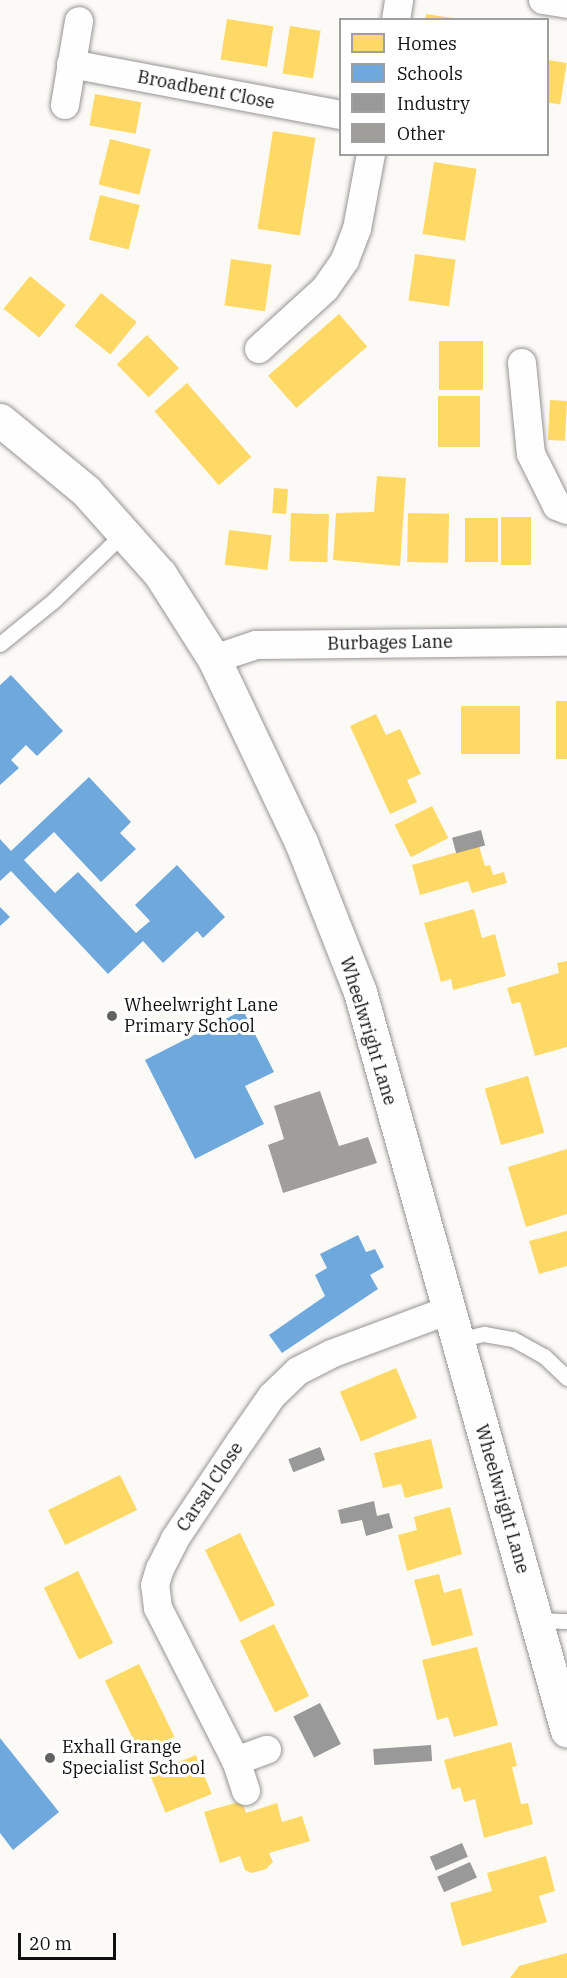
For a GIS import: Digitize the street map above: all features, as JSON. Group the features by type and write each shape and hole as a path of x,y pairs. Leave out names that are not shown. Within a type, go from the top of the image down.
{"street":[{"path":"396,18 399,0"},
{"path":"543,0 567,4"},
{"path":"65,105 79,21"},
{"name":"Broadbent Close","path":"71,64 339,115"},
{"path":"259,349 325,289 345,260 357,229 371,156"},
{"path":"522,363 531,454 557,506 567,510"},
{"name":"Wheelwright Lane","path":"0,420 86,491 125,532 174,593 214,659 301,842 360,992 453,1325 551,1620 567,1731"},
{"name":"Burbages Lane","path":"214,659 256,645 567,642"},
{"name":"Carsal Close","path":"246,1791 236,1761 158,1608 155,1585 160,1569 175,1539 246,1433 272,1396 298,1371 331,1354 453,1325"},
{"path":"236,1761 267,1750"}],"lane":[{"path":"0,644 53,601 125,532"},
{"path":"453,1325 513,1339 544,1356 567,1378"}],"building: Homes":[{"path":"426,14 453,18 425,18"},
{"path":"227,19 273,26 267,67 221,59"},
{"path":"290,26 321,31 313,78 282,73"},
{"path":"549,60 567,63 560,104 549,103"},
{"path":"95,94 141,102 136,134 89,126"},
{"path":"273,131 315,138 300,236 258,229"},
{"path":"110,139 151,149 139,195 99,185"},
{"path":"434,162 476,169 465,241 423,234"},
{"path":"100,195 140,205 129,250 89,240"},
{"path":"415,254 456,260 449,306 408,301"},
{"path":"231,259 272,265 265,311 224,306"},
{"path":"30,276 66,305 39,338 4,309"},
{"path":"101,293 137,322 110,355 75,326"},
{"path":"339,314 367,346 296,408 268,376"},
{"path":"147,335 179,368 149,397 117,364"},
{"path":"439,341 483,341 483,390 439,390"},
{"path":"187,383 251,457 219,485 155,411"},
{"path":"438,396 480,396 480,447 438,447"},
{"path":"550,400 567,401 565,441 548,440"},
{"path":"377,476 406,478 400,566 333,560 336,513 374,512"},
{"path":"274,488 288,489 286,514 272,513"},
{"path":"291,513 329,514 327,562 289,561"},
{"path":"408,513 449,514 448,563 407,562"},
{"path":"501,517 531,517 531,565 501,565"},
{"path":"465,518 498,518 498,562 465,562"},
{"path":"229,530 272,535 267,570 225,565"},
{"path":"556,701 567,701 567,759 556,759"},
{"path":"461,706 520,706 520,754 461,754"},
{"path":"376,714 386,735 400,729 421,774 407,780 417,802 390,814 350,726"},
{"path":"432,806 448,838 411,857 395,825"},
{"path":"479,846 485,866 490,865 493,875 504,872 507,883 472,893 468,881 420,895 412,865"},
{"path":"474,909 482,938 495,934 506,976 453,990 451,979 441,982 424,923"},
{"path":"567,961 567,1047 535,1056 520,1002 512,1004 507,988 559,973 557,963"},
{"path":"528,1076 544,1133 501,1145 485,1088"},
{"path":"567,1149 567,1214 526,1227 508,1167"},
{"path":"567,1231 567,1266 539,1274 529,1241"},
{"path":"396,1368 417,1418 361,1442 340,1392"},
{"path":"431,1439 443,1488 405,1498 401,1484 383,1488 374,1453"},
{"path":"120,1475 137,1510 65,1545 48,1510"},
{"path":"450,1507 462,1554 407,1571 398,1535 417,1530 414,1517"},
{"path":"240,1533 275,1605 240,1622 205,1550"},
{"path":"78,1571 113,1643 79,1660 44,1588"},
{"path":"439,1574 444,1593 461,1588 473,1635 432,1646 414,1580"},
{"path":"274,1624 309,1696 275,1713 240,1641"},
{"path":"477,1647 498,1725 454,1737 448,1717 437,1720 422,1660"},
{"path":"139,1664 175,1737 140,1753 105,1681"},
{"path":"511,1742 517,1766 512,1767 521,1804 528,1803 533,1824 484,1838 475,1799 464,1802 460,1787 452,1790 444,1760"},
{"path":"196,1755 212,1794 165,1813 150,1774"},
{"path":"242,1801 246,1813 277,1803 282,1822 302,1816 310,1841 269,1853 273,1862 266,1869 252,1873 245,1870 240,1856 220,1863 204,1812"},
{"path":"546,1856 555,1891 539,1896 547,1922 462,1946 450,1903 492,1891 487,1873"},
{"path":"567,1953 567,1978 510,1978 519,1966"}],"building: Schools":[{"path":"11,675 63,731 37,756 26,745 11,760 19,768 0,785 0,685"},
{"name":"Wheelwright Lane Primary School","path":"89,777 131,822 120,833 136,849 101,882 54,832 24,860 55,893 78,872 136,933 150,921 135,905 177,865 225,917 203,938 197,931 163,963 143,941 108,974 11,871 0,881 0,839 11,851"},
{"path":"0,907 10,917 0,926"},
{"path":"243,1010 274,1072 245,1086 264,1124 195,1159 145,1060"},
{"path":"358,1235 366,1252 375,1249 384,1267 370,1275 378,1289 282,1353 269,1335 325,1296 315,1275 327,1268 320,1254"},
{"path":"0,1738 59,1812 13,1850 0,1833"}],"building: Industry":[{"path":"481,830 485,845 456,853 452,838"},
{"path":"320,1447 325,1460 293,1472 288,1459"},
{"path":"374,1501 377,1516 389,1513 393,1528 366,1536 362,1520 341,1524 338,1510"},
{"path":"320,1703 341,1744 314,1758 293,1717"},
{"path":"431,1745 432,1761 374,1765 373,1749"},
{"path":"462,1843 468,1857 436,1870 430,1857"},
{"path":"470,1862 477,1878 444,1892 437,1877"}],"building: Other":[{"path":"320,1091 339,1146 368,1137 377,1163 283,1193 268,1145 284,1139 274,1106"}],"place":[{"name":"Wheelwright Lane Primary School","path":"112,1016"},
{"name":"Exhall Grange Specialist School","path":"50,1758"}]}
